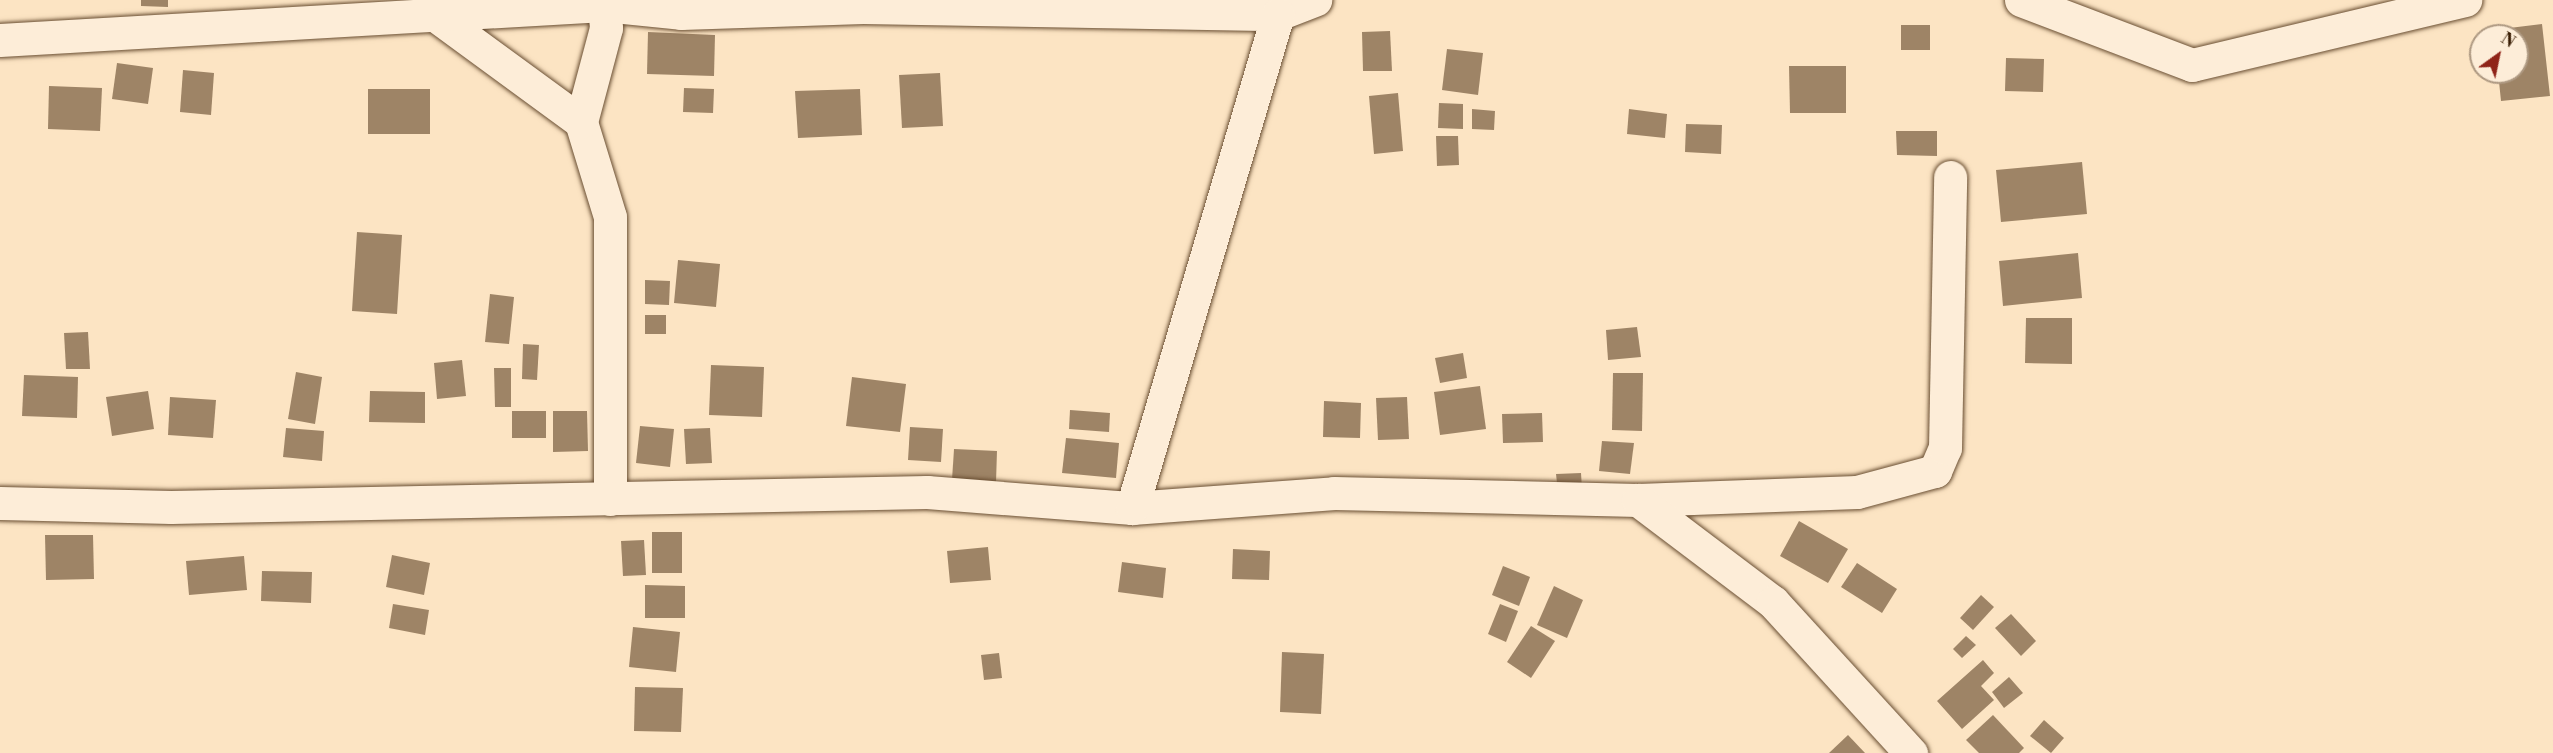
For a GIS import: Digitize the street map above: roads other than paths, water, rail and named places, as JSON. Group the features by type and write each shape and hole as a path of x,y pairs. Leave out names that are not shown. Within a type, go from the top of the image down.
{"street":[{"path":"0,40 431,8 604,5 681,13 863,7 1278,14 1315,0"},
{"path":"2021,0 2192,65 2465,0"},
{"path":"604,5 606,28 581,122 610,217 610,499"},
{"path":"431,8 581,122"},
{"path":"1132,508 1278,14"},
{"path":"0,504 171,507 927,492 1132,508 1334,493 1638,500 1857,492 1935,471 1945,448 1950,177"},
{"path":"1638,500 1773,602 1911,753"}]}
